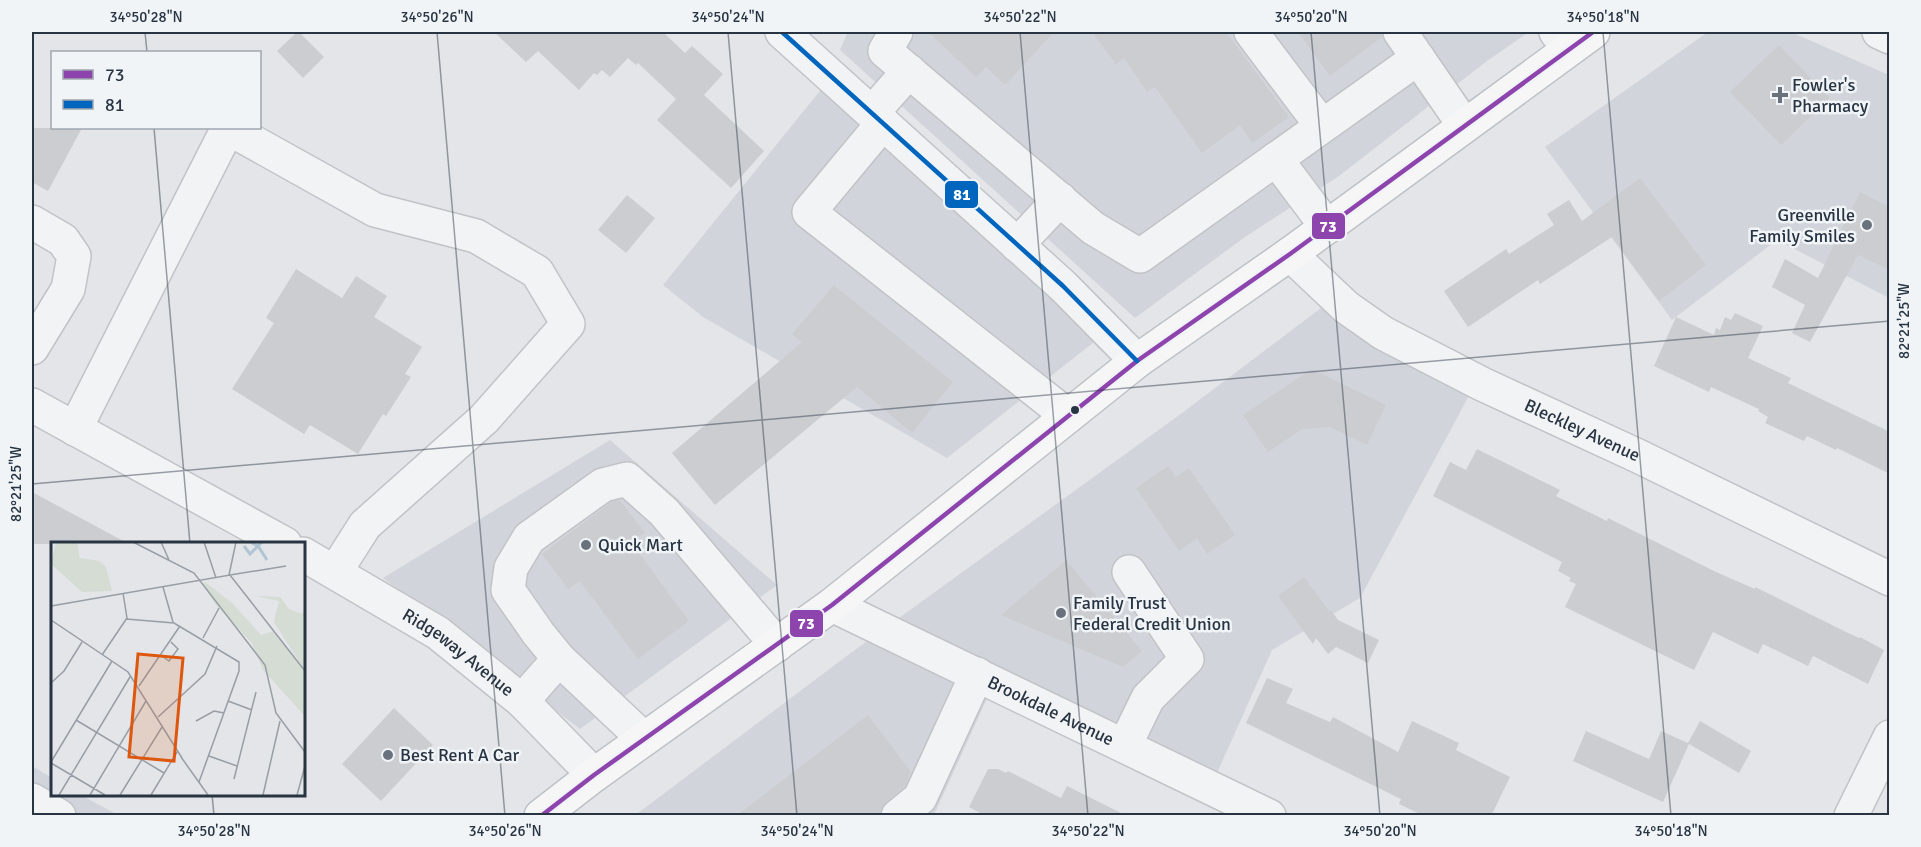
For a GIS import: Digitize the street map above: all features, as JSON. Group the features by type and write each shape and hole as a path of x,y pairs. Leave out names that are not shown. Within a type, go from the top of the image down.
{"main road":[{"path":"541,816 594,775 832,605 1137,361 1327,227 1464,125 1573,37"}],"street":[{"path":"782,32 1063,286 1137,361"},
{"path":"896,32 885,51 1093,228 1140,256 1418,58"},
{"path":"1251,32 1322,126"},
{"path":"1400,32 1464,125"},
{"path":"1879,32 1890,37"},
{"path":"909,71 878,118 809,212 1068,416"},
{"path":"75,429 227,129"},
{"path":"230,129 375,210 476,236 537,272 568,324 484,418 365,525 335,572"},
{"path":"1276,159 1327,227"},
{"path":"1017,245 1060,200"},
{"path":"32,222 63,240 74,256 68,289 32,348"},
{"name":"Bleckley Avenue","path":"1290,254 1346,307 1383,333 1482,384 1638,456 1890,579"},
{"path":"32,405 281,542"},
{"path":"644,739 559,658 508,590 511,568 529,538 603,485 627,479 664,512 777,645"},
{"name":"Ridgeway Avenue","path":"304,555 438,633 522,701 594,775"},
{"path":"1125,745 1148,698 1187,659 1129,572"},
{"name":"Brookdale Avenue","path":"832,605 1269,816"},
{"path":"522,701 559,658"},
{"path":"898,816 920,798 977,674"},
{"path":"1851,816 1890,736"},
{"path":"32,800 59,816"}],"shaded area":[{"path":"848,32 1529,32 1487,61 1339,176 1245,237 1135,318 840,50"},
{"path":"1708,32 1791,32 1889,75 1889,298 1777,240 1672,320 1545,147"},
{"path":"823,87 1103,335 947,458 703,317 663,285"},
{"path":"1321,308 1478,379 1360,598 1272,650 1209,791 990,692 934,815 634,816 848,655 1182,413"},
{"path":"610,440 777,585 580,729 383,578"},
{"path":"32,766 51,777 51,796 83,796 118,815 32,815"}],"building":[{"path":"297,32 324,57 303,78 277,51"},
{"path":"494,32 663,32 685,53 692,46 723,74 704,95 764,151 731,188 657,120 676,99 638,63 636,65 628,58 610,77 602,70 597,75 594,73 579,90 538,51 526,62"},
{"path":"928,32 1054,32 1005,85 986,67 976,77"},
{"path":"1092,32 1226,32 1289,117 1252,143 1240,125 1202,153 1155,87 1147,92 1124,58 1116,64"},
{"path":"1298,32 1382,32 1382,37 1330,76"},
{"name":"Fowler's Pharmacy","path":"1779,45 1830,98 1781,145 1730,92"},
{"path":"32,128 81,129 48,191 32,182"},
{"path":"1640,178 1706,265 1659,301 1612,237 1540,284 1538,280 1468,327 1444,291 1506,249 1509,254 1554,225 1547,214 1569,200 1582,221"},
{"path":"1860,192 1890,207 1890,270 1858,255 1810,342 1792,333 1805,305 1772,287 1785,259 1818,278"},
{"path":"627,195 655,218 626,253 598,230"},
{"path":"296,269 342,298 356,276 387,296 374,317 422,347 405,374 411,377 386,416 383,414 358,454 310,425 304,434 232,389 274,323 266,318"},
{"path":"834,285 953,382 912,433 857,387 715,505 672,453 802,342 792,334"},
{"path":"1735,313 1763,326 1748,358 1791,378 1788,383 1890,432 1890,474 1807,436 1804,441 1765,423 1768,417 1758,411 1759,409 1711,387 1709,392 1654,366 1676,317 1714,335 1716,328 1720,330 1725,317 1731,320"},
{"path":"1312,369 1386,405 1367,445 1330,427 1302,429 1268,452 1243,415"},
{"path":"1477,449 1560,490 1556,496 1607,521 1608,518 1716,572 1755,589 1755,587 1884,650 1868,684 1813,656 1808,666 1763,644 1758,654 1713,632 1694,670 1565,607 1576,584 1569,581 1571,578 1558,571 1562,562 1433,496 1450,462 1466,470"},
{"path":"1168,466 1176,477 1189,468 1235,535 1207,554 1197,538 1179,551 1136,488"},
{"path":"32,492 125,542 51,542 51,544 32,544"},
{"path":"620,500 645,533 631,542 689,621 638,659 580,581 568,589 542,554 611,502"},
{"name":"Family Trust Federal Credit Union","path":"1066,560 1142,651 1123,667 1001,615"},
{"path":"1304,577 1338,620 1379,640 1368,663 1336,647 1328,654 1316,638 1313,644 1278,596"},
{"path":"1267,678 1293,689 1286,703 1330,722 1333,717 1398,752 1412,721 1459,743 1456,750 1510,777 1491,816 1424,816 1399,804 1401,799 1246,723"},
{"name":"Best Rent A Car","path":"394,708 433,745 381,801 342,764"},
{"path":"868,715 911,772 905,786 886,802 879,816 736,816"},
{"path":"1700,721 1751,751 1739,773 1689,744 1663,802 1573,761 1586,731 1649,759 1661,731 1688,743"},
{"path":"988,769 998,769 1006,773 1008,771 1061,798 1067,786 1127,816 986,816 969,807"}],"transit line":[{"name":"81","path":"782,32 1063,286 1137,361"},
{"name":"73","path":"541,816 594,775 832,605 1137,361 1290,254 1593,32"}],"place":[{"name":"Fowler's Pharmacy","path":"1780,95"},
{"name":"Greenville Family Smiles","path":"1867,225"},
{"name":"Quick Mart","path":"586,545"},
{"name":"Family Trust Federal Credit Union","path":"1061,613"},
{"name":"Best Rent A Car","path":"388,755"}]}
